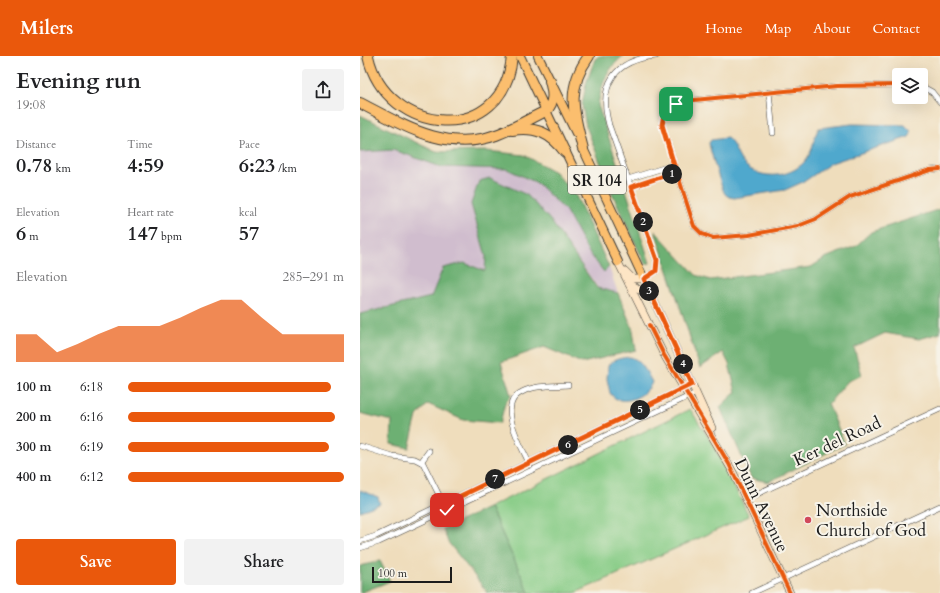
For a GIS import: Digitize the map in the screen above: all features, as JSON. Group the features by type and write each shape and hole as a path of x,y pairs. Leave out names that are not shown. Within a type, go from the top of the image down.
{"highway":[{"path":"368,56 381,87 396,103 417,115 436,120 449,120 474,115 491,105 504,89 510,76 512,56"},
{"path":"583,149 572,103 574,90 580,71 589,56"},
{"path":"360,103 403,125 440,139 466,141 484,139 508,130 546,111 550,107 552,99 550,81"},
{"path":"508,130 523,128 539,130 553,137 565,152"}],"main road":[{"name":"Dunn Avenue","path":"520,56 664,355 729,464"},
{"name":"Dunn Avenue","path":"538,56 652,296 790,593"},
{"path":"618,262 634,279 644,279"},
{"path":"629,284 652,296"}],"street":[{"path":"644,279 656,271 657,260 606,112 606,93 613,76 625,65 637,59 656,56"},
{"path":"892,85 837,86 769,92 684,101 670,108 664,115 662,125 694,226 702,234 713,238 749,235 798,226 816,219 850,197 930,170 940,169"},
{"path":"928,90 932,92 940,102"},
{"path":"769,92 774,133"},
{"path":"628,179 674,165"},
{"path":"631,187 676,172"},
{"path":"360,541 376,536 444,504 692,384"},
{"path":"533,470 511,420 509,410 511,402 519,393 530,389 568,385"},
{"path":"360,548 379,542 696,393"},
{"name":"Ker del Road","path":"746,500 940,409"},
{"path":"360,446 392,456 415,459 421,462 427,469 447,510"},
{"path":"421,462 429,451"},
{"path":"752,593 940,506"}],"shaded area":[{"path":"394,150 441,167 507,169 537,183 566,211 587,250 604,272 609,267 618,293 598,288 551,221 471,204 486,256 485,271 464,263 431,297 360,314 360,152"}],"green space":[{"path":"599,56 623,56 617,61 609,72 601,90 598,105 650,263 645,264 612,193 586,126 582,105 586,84 595,59"},
{"path":"360,115 436,152 487,151 524,155 555,172 576,196 609,267 604,272 587,250 566,211 537,183 507,169 441,167 394,150 360,152"},
{"path":"490,178 527,195 551,221 597,288 618,293 633,330 636,350 582,363 544,347 501,362 511,396 505,403 500,423 463,420 428,404 417,416 409,448 391,444 392,421 360,413 360,314 431,297 443,268 464,263 485,271 486,256 471,204 479,181"},
{"path":"940,209 940,333 919,339 885,333 854,348 862,375 848,381 828,404 845,444 768,482 751,478 720,407 736,392 729,364 723,352 700,368 655,231 696,275 710,280 811,267 825,258 856,246 871,232"},
{"path":"690,409 712,443 749,516 575,593 529,593 490,507"},
{"path":"490,507 529,592 488,593 448,542 443,529"},
{"path":"380,561 390,581 360,593 360,566"}],"water":[{"path":"852,124 905,125 910,130 911,134 909,137 831,163 805,181 785,190 734,198 728,196 723,191 709,143 711,140 727,138 732,143 743,163 750,169 758,173 777,175 786,173 802,164 810,154 819,128"},
{"path":"630,357 634,358 640,363 652,382 640,396 633,399 620,400 615,398 610,393 607,379 608,365 618,359"},
{"path":"360,490 378,497 380,504 360,511"}],"cycle path":[{"path":"892,85 837,86 684,101 672,107 665,116 662,125 694,226 702,234 713,238 749,235 798,226 816,219 850,197 930,170 940,169"},
{"path":"649,325 664,355 729,464 790,593"}],"place":[{"name":"Northside Church of God","path":"808,520"}],"route":[{"path":"447,510 444,504 692,384 644,279 656,271 658,268 657,260 631,187 676,172 663,134 662,125 664,115 676,104"}]}
